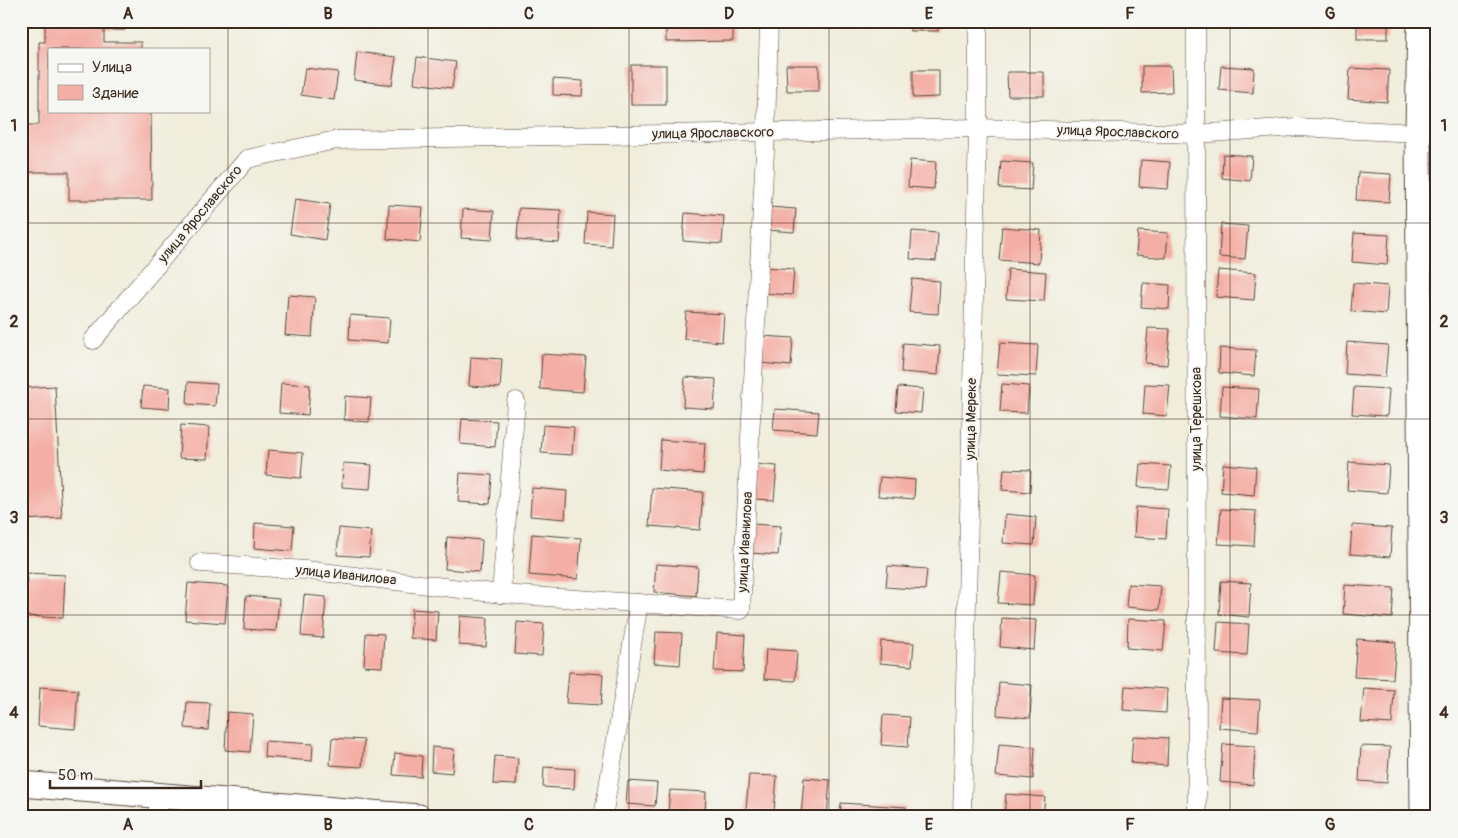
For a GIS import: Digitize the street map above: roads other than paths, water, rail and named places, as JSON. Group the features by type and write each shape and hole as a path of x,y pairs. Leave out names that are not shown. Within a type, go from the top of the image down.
{"street":[{"name":"улица Иванилова","path":"200,563 306,570 501,594 741,610 766,132 769,21"},
{"name":"улица Мереке","path":"962,817 978,128 978,21"},
{"name":"улица Терешкова","path":"1196,21 1197,817"},
{"path":"1420,21 1418,133 1428,194 1423,817"},
{"name":"улица Ярославского","path":"93,340 247,159 336,140 978,128 1196,134 1296,127 1418,133"},
{"path":"501,594 516,401"},
{"path":"603,817 639,603"},
{"path":"21,784 158,805 419,817"}]}
